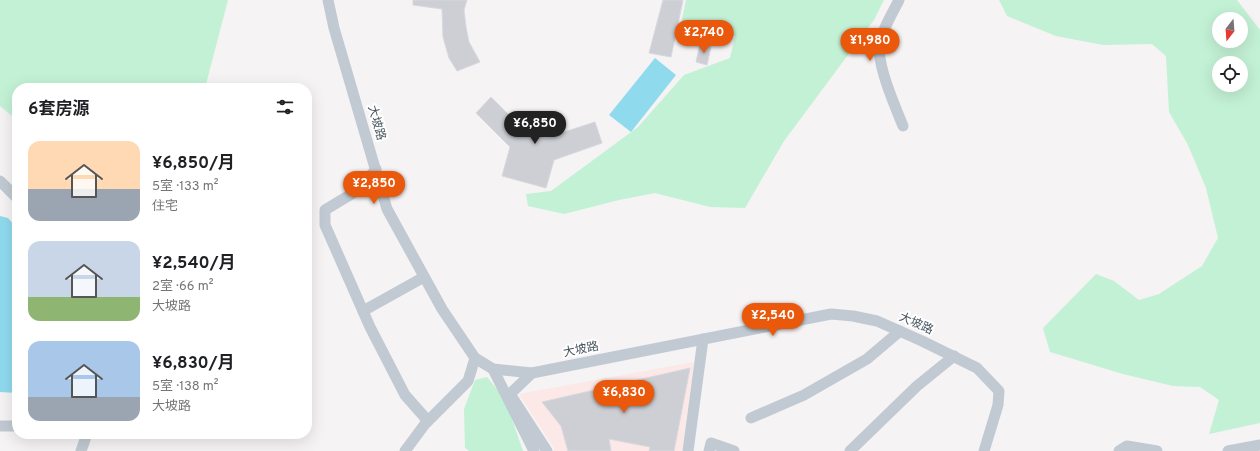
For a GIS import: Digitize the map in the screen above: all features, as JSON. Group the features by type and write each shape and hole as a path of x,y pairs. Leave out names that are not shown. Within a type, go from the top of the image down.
{"street":[{"name":"大坡路","path":"328,0 334,28 387,209 442,309 475,358 492,369 532,373 831,314 853,316 877,321 977,368 999,391 998,405 984,451"},
{"path":"899,0 885,29 879,48 884,75 903,126"},
{"path":"376,169 358,190 325,210 325,225 363,311 405,395 428,421"},
{"path":"0,181 12,193"},
{"path":"363,311 424,277"},
{"path":"751,418 804,395 867,359 900,331"},
{"path":"688,451 703,339"},
{"path":"850,451 917,386 954,356"},
{"path":"406,451 428,421 468,381 475,358"},
{"path":"492,369 534,451"},
{"path":"532,373 510,394 547,451"},
{"path":"0,426 12,426"},
{"path":"81,451 85,439"},
{"path":"709,451 711,443 734,451"},
{"path":"1118,451 1127,446 1157,451"},
{"path":"1228,451 1260,446"}],"shaded area":[{"path":"694,362 682,451 554,451 554,448 519,394"}],"green space":[{"path":"0,0 228,0 206,83 12,83 12,116 0,106"},
{"path":"686,0 884,0 874,20 784,141 745,208 710,207 655,193 619,200 564,214 528,206 526,194 551,191 638,127 684,75 730,58 735,36 680,29"},
{"path":"999,0 1237,0 1246,12 1212,12 1212,48 1248,48 1248,14 1260,30 1260,423 1209,434 1219,400 1200,387 1173,386 1123,374 1050,352 1043,328 1096,274 1114,281 1139,300 1159,294 1202,266 1218,238 1206,188 1188,145 1169,112 1166,56 1152,44 1103,45 1056,36 1007,16"},
{"path":"487,377 505,399 523,451 469,451 465,448 464,409 475,380"}],"water":[{"path":"655,58 676,75 631,132 609,115"},
{"path":"0,216 8,218 12,222 12,393 0,392"}],"building":[{"path":"413,0 467,0 464,10 469,42 480,62 457,71 449,58 443,37 442,9 413,5"},
{"path":"663,0 683,0 671,57 649,53"},
{"path":"700,44 711,47 707,65 696,62"},
{"path":"491,97 527,133 546,138 595,122 602,143 554,160 546,188 502,176 510,147 476,113"},
{"path":"690,368 674,451 649,451 650,447 609,439 611,451 568,451 561,426 542,402"}]}
